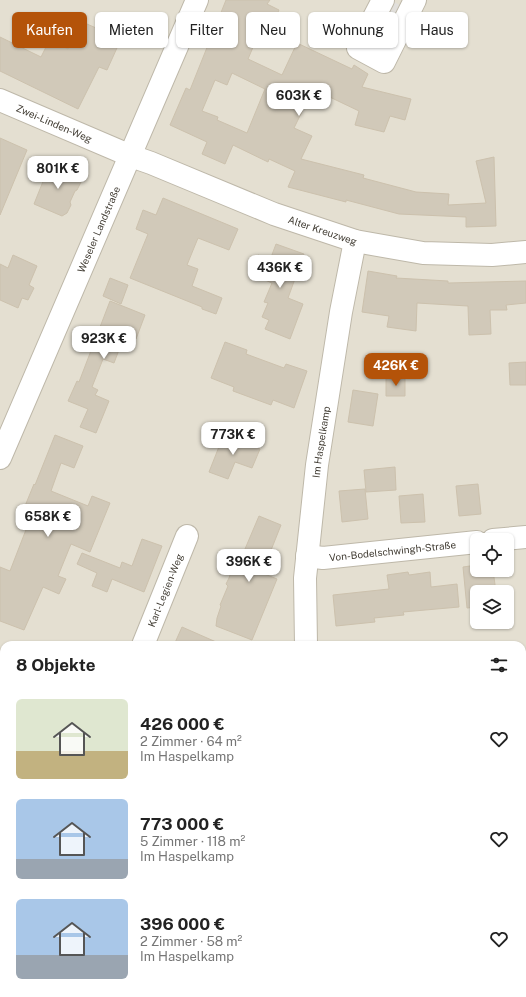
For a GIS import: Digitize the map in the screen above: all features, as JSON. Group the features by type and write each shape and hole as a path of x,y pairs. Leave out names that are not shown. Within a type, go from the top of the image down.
{"street":[{"name":"Weseler Landstraße","path":"0,458 197,0"},
{"path":"383,0 358,48 384,62 415,0"},
{"name":"Zwei-Linden-Weg","path":"0,100 131,156"},
{"name":"Alter Kreuzweg","path":"131,156 274,214 355,241 423,253 492,255 526,252"},
{"name":"Im Haspelkamp","path":"306,641 305,578 317,465 349,264 355,241"},
{"name":"Karl-Legien-Weg","path":"145,641 187,536"},
{"path":"514,538 526,537"},
{"name":"Von-Bodelschwingh-Straße","path":"307,556 322,558 470,543"}],"shaded area":[{"path":"0,0 526,0 526,641 0,641"},
{"path":"391,0 403,7 398,17 398,12 385,12"}],"building":[{"path":"226,0 270,0 267,4 279,10 278,12 246,12 246,48 253,48 248,59 282,75 295,48 300,48 300,44 352,69 354,65 368,74 362,87 411,99 405,120 390,116 384,132 355,125 359,111 313,89 294,128 312,136 301,159 364,175 363,178 416,192 449,194 448,205 486,203 476,161 494,157 496,226 466,227 466,217 399,214 288,187 295,171 269,159 268,162 233,145 225,164 202,154 207,142 170,125 186,88 190,90 207,48 238,48 238,12 221,12","holes":["232,73 265,89 247,133 217,120 218,117 202,111 215,80 227,85"]},
{"path":"87,24 95,28 95,48 117,48 107,70 99,67 78,109 0,71 0,37 12,43 12,48 23,48 41,57 46,48 87,48"},
{"path":"0,138 27,150 0,215"},
{"path":"50,164 79,176 81,182 70,202 71,205 67,213 62,216 34,204"},
{"path":"163,198 238,229 229,250 198,238 187,265 198,269 192,286 222,298 216,314 130,278 148,234 136,229 143,210 156,215"},
{"path":"276,244 304,254 288,298 303,304 290,339 265,329 269,320 262,317 268,303 264,302 272,283 251,274 258,255 270,260"},
{"path":"13,255 37,266 29,285 34,288 28,300 22,298 18,308 0,300 0,264 8,268"},
{"path":"368,271 397,276 396,278 448,281 448,283 526,281 526,303 506,305 507,310 490,310 491,334 469,335 468,306 417,303 416,331 387,327 389,316 362,312"},
{"path":"110,278 128,285 121,304 103,296"},
{"path":"110,301 145,315 136,339 125,334 114,363 103,359 92,387 98,390 95,395 109,401 96,433 80,427 88,409 68,401 77,381 79,382"},
{"path":"225,342 247,350 246,354 284,368 286,364 307,371 294,408 273,400 271,405 233,391 234,387 211,378"},
{"path":"526,362 526,385 510,385 509,363"},
{"path":"405,377 405,396 386,396 386,378"},
{"path":"353,390 378,394 373,426 348,422"},
{"path":"224,434 260,449 252,468 235,462 228,479 209,472"},
{"path":"55,435 83,446 74,468 61,463 51,491 88,506 92,496 110,503 90,552 71,544 58,576 66,579 59,594 43,587 24,630 0,621 0,567 10,571 34,509 25,506"},
{"path":"395,467 396,490 366,492 364,470"},
{"path":"478,484 481,514 459,516 456,486"},
{"path":"365,489 368,519 342,522 339,491"},
{"path":"423,494 425,522 401,523 399,496"},
{"path":"259,516 281,525 262,573 277,579 252,640 216,626 220,605 228,586 226,584 238,554 242,556"},
{"path":"142,539 162,546 144,592 112,579 107,592 92,586 97,573 77,564 82,553 120,568 122,562 132,566"},
{"path":"470,566 470,577 494,577 495,585 470,585 470,608 467,608 463,567"},
{"path":"408,572 409,575 430,572 431,587 457,584 459,607 403,612 404,615 374,618 375,622 336,626 333,595 389,589 387,575"},
{"path":"182,627 214,641 176,641"}]}
